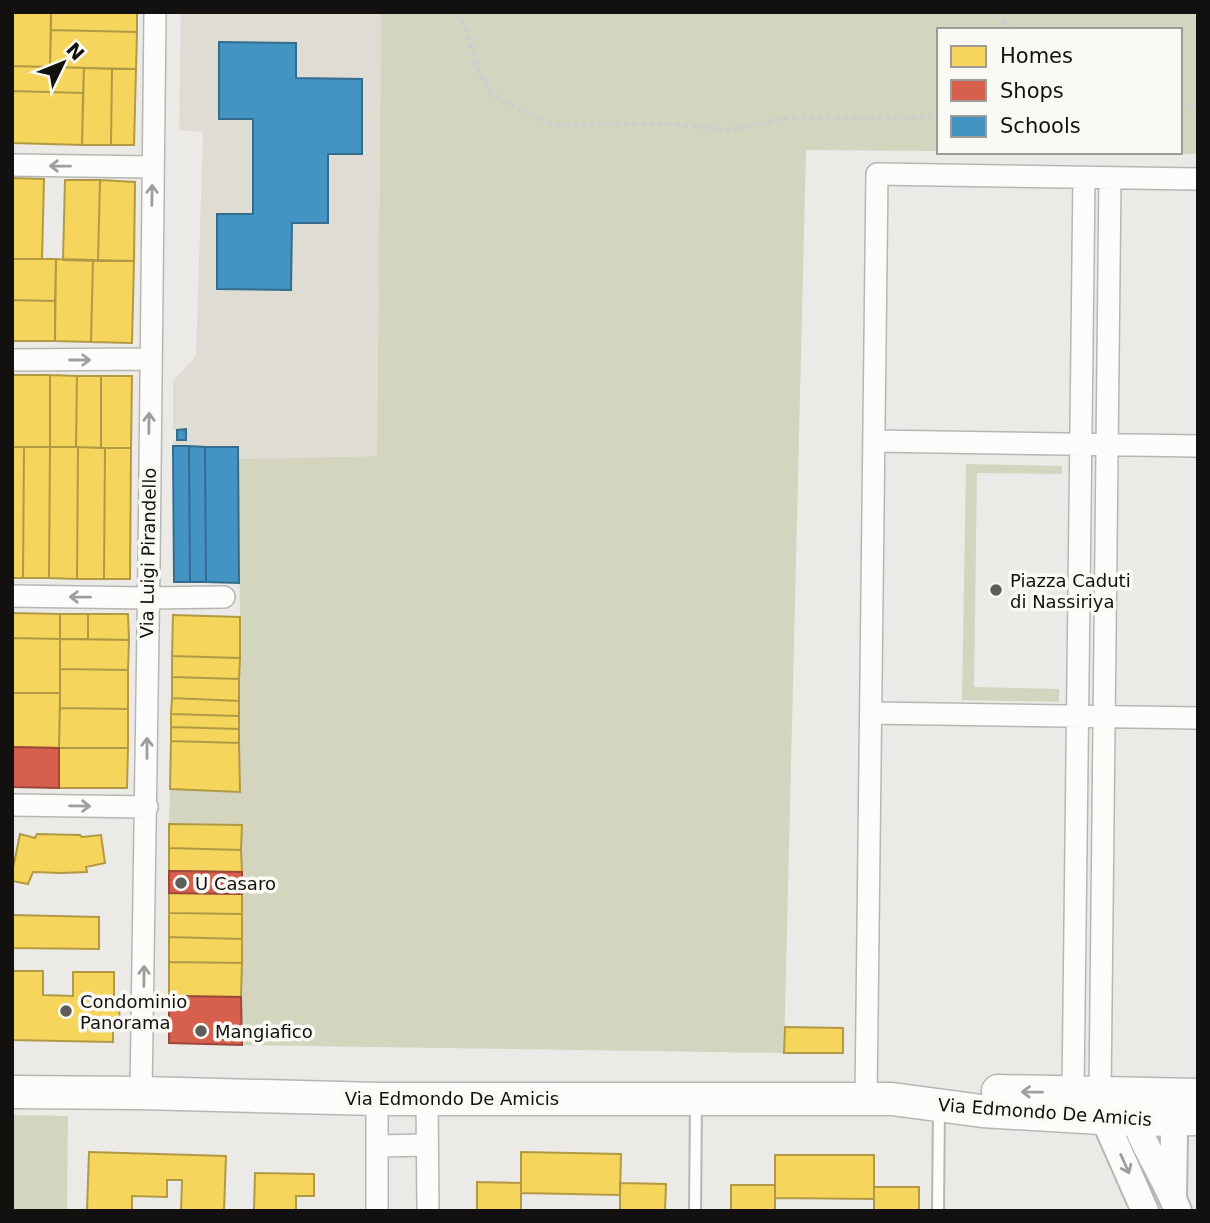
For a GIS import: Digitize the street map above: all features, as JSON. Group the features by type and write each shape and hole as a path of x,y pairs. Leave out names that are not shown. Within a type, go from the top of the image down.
{"main road":[{"name":"Via Edmondo De Amicis","path":"12,1092 377,1099 879,1099 974,1091 1108,1103 1187,1119"},
{"name":"Via Edmondo De Amicis","path":"879,1099 982,1111 1198,1095"}],"street":[{"name":"Via Luigi Pirandello","path":"141,1093 147,807 155,12"},
{"path":"12,165 153,167"},
{"path":"879,1099 871,713 877,174 1198,180"},
{"path":"1084,178 1077,716 1108,1103 1145,1211"},
{"path":"1111,178 1104,717 1108,1103 1139,1135 1175,1204"},
{"path":"12,360 150,359"},
{"path":"874,442 1198,446"},
{"path":"12,596 224,597"},
{"path":"871,713 1198,719"},
{"path":"12,805 147,807"},
{"path":"427,1098 428,1211"},
{"path":"376,1211 377,1099"},
{"path":"1175,1204 1174,1133 1187,1119"},
{"path":"377,1146 428,1145"}],"lane":[{"path":"695,1211 696,1099"},
{"path":"938,1211 939,1105"}],"path":[{"path":"457,12 466,29 476,66 490,93 552,125 674,124 731,130 786,118 937,117"},
{"path":"1000,12 1007,28"}],"shaded area":[{"path":"181,12 381,12 377,456 238,459 238,447 173,446 173,440 186,440 186,430 173,430 173,381 196,356 203,132 179,130"}],"green space":[{"path":"381,12 1198,12 1198,154 1182,154 1182,28 937,28 937,151 806,150 784,1053 242,1045 242,826 169,824 170,789 239,743 238,459 377,456"},
{"path":"966,464 1062,466 1062,474 977,473 974,687 1059,689 1059,702 962,700"},
{"path":"12,1115 68,1116 67,1211 12,1211"}],"building: Homes":[{"path":"12,12 51,12 50,67 12,66"},
{"path":"51,12 137,12 137,32 51,30"},
{"path":"51,30 137,32 136,69 50,67"},
{"path":"12,66 84,68 83,93 12,91"},
{"path":"84,68 112,69 111,145 82,145"},
{"path":"112,69 136,69 134,145 111,145"},
{"path":"12,91 83,93 82,145 12,143"},
{"path":"12,178 44,179 42,259 12,259"},
{"path":"65,180 100,180 98,261 63,260"},
{"path":"100,180 135,182 134,261 98,261"},
{"path":"12,259 56,259 55,301 12,300"},
{"path":"56,259 93,260 91,342 55,341"},
{"path":"93,260 134,261 132,343 91,342"},
{"path":"12,300 55,301 55,341 12,341"},
{"path":"12,375 50,375 50,447 12,447"},
{"path":"50,375 77,376 76,447 50,447"},
{"path":"77,376 101,376 101,448 76,447"},
{"path":"101,376 132,376 131,448 101,448"},
{"path":"12,447 24,447 23,578 12,578"},
{"path":"24,447 50,447 49,578 23,578"},
{"path":"50,447 78,447 77,579 49,578"},
{"path":"78,447 105,448 104,579 77,579"},
{"path":"105,448 131,448 130,579 104,579"},
{"path":"12,613 60,614 60,639 12,638"},
{"path":"60,614 88,614 88,639 60,639"},
{"path":"88,614 128,614 129,640 88,639"},
{"path":"173,615 240,617 240,658 172,656"},
{"path":"12,638 60,639 60,693 12,693"},
{"path":"60,639 129,640 128,670 60,669"},
{"path":"172,656 240,658 239,679 172,677"},
{"path":"60,669 128,670 128,709 60,708"},
{"path":"172,677 239,679 239,701 172,698"},
{"path":"12,693 60,693 59,748 12,747"},
{"path":"172,698 239,701 239,716 171,714"},
{"path":"60,708 128,709 128,748 59,748"},
{"path":"171,714 239,716 239,729 171,727"},
{"path":"171,727 239,729 239,743 171,741"},
{"path":"171,741 239,743 240,792 170,789"},
{"path":"59,748 128,748 127,788 59,788"},
{"path":"169,824 242,825 241,850 169,848"},
{"path":"20,834 35,838 37,834 82,837 101,835 105,863 86,867 87,872 33,872 28,884 12,881"},
{"path":"169,848 241,850 242,872 169,871"},
{"path":"169,893 242,894 242,914 169,913"},
{"path":"169,913 242,914 242,939 169,937"},
{"path":"12,915 99,917 99,949 12,948"},
{"path":"169,937 242,939 242,963 169,962"},
{"path":"169,962 242,963 241,997 169,996"},
{"name":"Condominio Panorama","path":"12,971 43,971 43,995 73,996 73,972 114,972 114,1001 120,1001 119,1021 113,1021 113,1042 12,1040"},
{"path":"785,1027 843,1028 843,1053 784,1053"},
{"path":"89,1152 226,1156 224,1211 181,1211 182,1180 167,1180 167,1197 132,1196 132,1211 87,1211"},
{"path":"521,1152 621,1154 620,1195 521,1193"},
{"path":"775,1155 874,1155 874,1199 775,1198"},
{"path":"255,1173 314,1174 314,1196 296,1196 296,1211 254,1210"},
{"path":"477,1182 521,1183 521,1211 477,1211"},
{"path":"620,1183 666,1184 665,1211 620,1211"},
{"path":"731,1185 775,1185 775,1211 731,1211"},
{"path":"874,1187 919,1187 919,1211 874,1211"}],"building: Shops":[{"path":"12,747 59,748 59,788 12,787"},
{"path":"169,871 242,872 242,894 169,893"},
{"path":"169,996 241,997 242,1045 169,1043"}],"building: Schools":[{"path":"219,42 296,43 296,78 362,79 362,154 328,154 328,223 292,223 291,290 217,289 217,214 253,214 253,119 219,119"},
{"path":"186,429 186,440 177,440 177,430"},
{"path":"173,446 189,446 190,582 174,582"},
{"path":"189,446 205,447 206,582 190,582"},
{"path":"205,447 238,447 239,583 206,582"}],"place":[{"name":"Piazza Caduti di Nassiriya","path":"996,590"},
{"name":"U Casaro","path":"181,883"},
{"name":"Condominio Panorama","path":"66,1011"},
{"name":"Mangiafico","path":"201,1031"}]}
